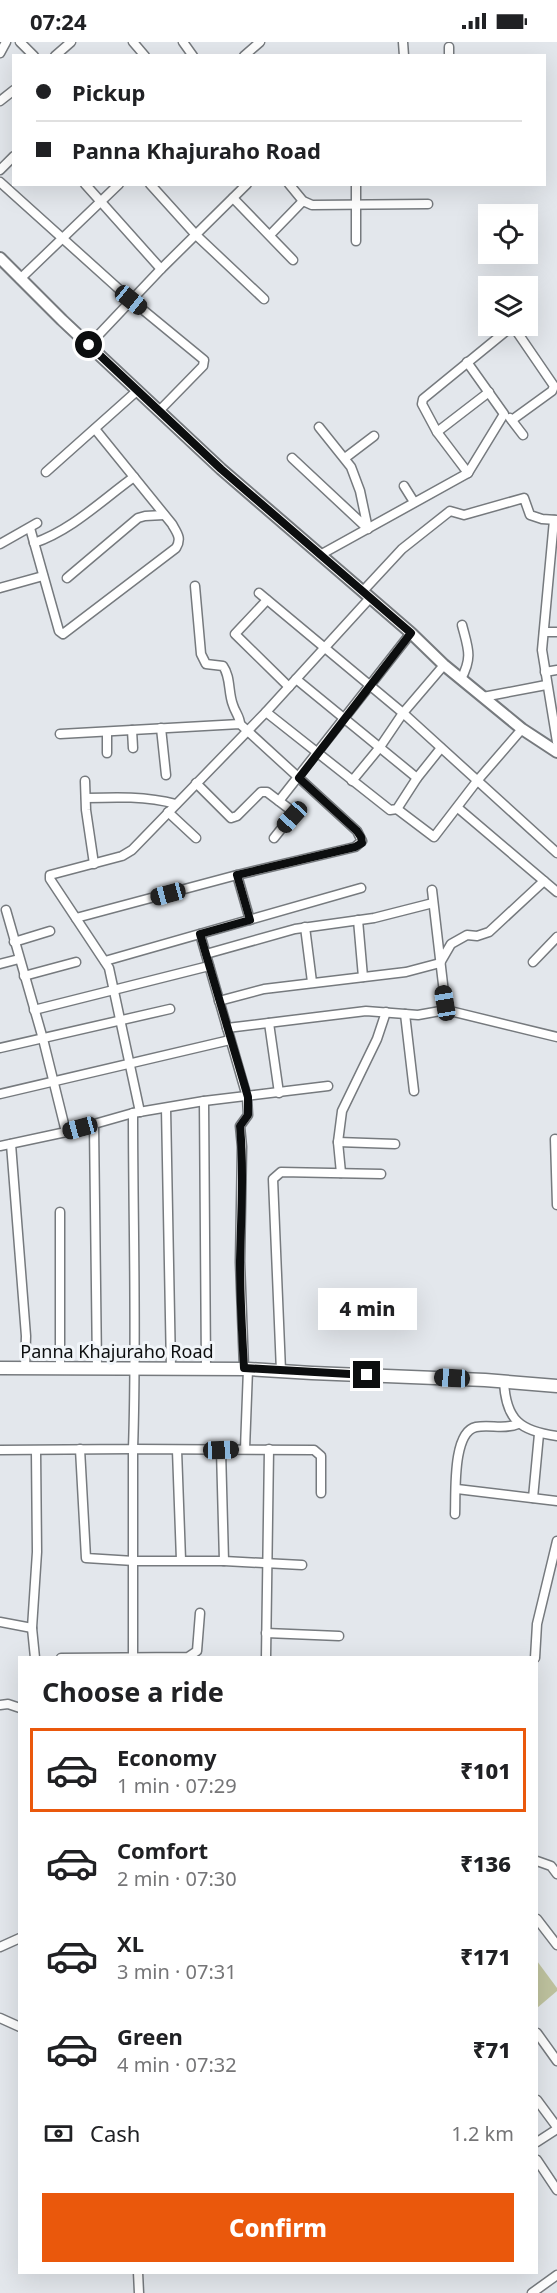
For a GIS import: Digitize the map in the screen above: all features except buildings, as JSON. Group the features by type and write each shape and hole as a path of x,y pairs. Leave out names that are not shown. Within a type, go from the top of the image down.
{"main road":[{"path":"0,258 221,469 411,633 444,665 522,729 556,748"},
{"name":"Panna Khajuraho Road","path":"0,1368 171,1370 246,1368 557,1386"}],"street":[{"path":"0,53 6,42"},
{"path":"20,42 32,54"},
{"path":"57,54 71,42"},
{"path":"133,42 144,54"},
{"path":"246,54 260,42"},
{"path":"0,101 12,95"},
{"path":"0,170 12,158"},
{"path":"0,182 131,300 204,360 203,366 159,411"},
{"path":"87,186 161,269"},
{"path":"20,279 117,186"},
{"path":"154,186 196,235 264,299"},
{"path":"89,345 161,269 245,186"},
{"path":"291,186 303,201 312,205 428,204"},
{"path":"356,186 356,241"},
{"path":"234,198 293,260"},
{"path":"270,235 303,201"},
{"path":"320,555 468,472 508,417 552,391 554,386 515,329 511,327 423,399 423,410 468,472"},
{"path":"467,362 522,435"},
{"path":"46,472 138,390"},
{"path":"437,432 489,392"},
{"path":"319,428 351,467 360,491 368,529"},
{"path":"0,544 33,525 34,543 59,631 65,633 176,548 180,542 179,535 95,429"},
{"path":"345,458 374,436"},
{"path":"292,458 368,529"},
{"path":"34,543 50,538 69,526 134,477"},
{"path":"404,486 414,502"},
{"path":"133,1656 133,1449 136,1369 133,1275 137,1112 121,1021 105,961 50,879 50,875 122,856 132,850 325,648 402,549 450,511 464,515 524,498 530,515 555,520 542,650 556,748"},
{"path":"67,578 138,518 164,515"},
{"path":"0,588 43,576"},
{"path":"195,586 201,654 206,664 223,666 226,670 231,702 241,720 240,724"},
{"path":"259,593 371,685 557,853"},
{"path":"267,600 235,634 289,687"},
{"path":"461,679 470,656 462,625"},
{"path":"544,632 557,632"},
{"path":"279,801 411,633"},
{"path":"352,781 380,747 403,713 444,665"},
{"path":"545,672 557,670"},
{"path":"296,679 417,778"},
{"path":"483,697 546,685"},
{"path":"266,712 390,810 397,808 441,748"},
{"path":"60,734 240,724 249,729 357,831 362,843 355,847 237,875 76,918"},
{"path":"161,728 166,775"},
{"path":"397,808 434,837 477,781 522,729"},
{"path":"132,730 133,748"},
{"path":"107,753 108,732"},
{"path":"86,781 94,864"},
{"path":"196,783 231,818 237,816 261,792 267,792 293,814 274,838"},
{"path":"86,798 121,796 176,804"},
{"path":"458,808 557,892"},
{"path":"168,812 196,838"},
{"path":"237,875 250,920"},
{"path":"219,1001 264,989 417,971 440,963 451,944 467,935 477,936 489,932 544,881"},
{"path":"105,961 361,888"},
{"path":"432,890 446,1010"},
{"path":"206,954 305,927 358,920 434,903"},
{"path":"6,910 43,1039 66,1132"},
{"path":"358,920 363,977"},
{"path":"305,927 312,982"},
{"path":"14,942 50,931"},
{"path":"200,934 248,1097 248,1115 240,1126 243,1202 240,1262 246,1368 245,1449"},
{"path":"533,962 557,937"},
{"path":"0,964 19,959"},
{"path":"24,976 76,962"},
{"path":"34,1010 209,966"},
{"path":"0,1048 170,1009"},
{"path":"227,1028 366,1011 418,1015 446,1010 557,1037"},
{"path":"341,1173 338,1142 342,1111 377,1039 386,1012"},
{"path":"405,1014 414,1091"},
{"path":"269,1023 279,1093"},
{"path":"0,1094 230,1040"},
{"path":"0,1146 66,1132 137,1112 204,1101 328,1086"},
{"path":"204,1101 206,1369"},
{"path":"166,1108 171,1370"},
{"path":"94,1125 97,1368"},
{"path":"555,1139 557,1205"},
{"path":"338,1142 395,1144"},
{"path":"11,1144 26,1336 25,1369"},
{"path":"281,1371 273,1179 281,1172 381,1174"},
{"path":"60,1212 60,1368"},
{"path":"504,1382 505,1398 510,1413 518,1424 539,1434 557,1436"},
{"path":"455,1514 459,1450 465,1433 477,1427 507,1427 518,1424"},
{"path":"533,1498 539,1434"},
{"path":"80,1449 86,1558 302,1565"},
{"path":"266,1656 269,1449"},
{"path":"0,1450 314,1450 321,1456 321,1493"},
{"path":"177,1450 181,1560"},
{"path":"221,1450 224,1561"},
{"path":"35,1656 32,1628 37,1552 36,1451"},
{"path":"457,1489 557,1502"},
{"path":"535,1656 537,1624 557,1541"},
{"path":"190,1656 197,1651 200,1613"},
{"path":"0,1622 32,1628"},
{"path":"266,1633 339,1636"},
{"path":"0,1705 18,1708"},
{"path":"538,1861 554,1866 557,1874"},
{"path":"538,1920 557,1945"},
{"path":"0,1947 18,1939"},
{"path":"0,2018 18,2026"},
{"path":"538,2033 557,2061"},
{"path":"538,2101 557,2128 538,2141"},
{"path":"538,2162 557,2190"},
{"path":"138,2274 139,2293"},
{"path":"532,2293 557,2275"}],"green space":[{"path":"538,1962 557,1988 557,1991 538,2007"}],"route":[{"path":"89,345 221,469 411,633 299,778 357,831 362,843 355,847 237,875 250,920 200,934 248,1097 248,1115 240,1126 243,1202 240,1262 244,1368 367,1375"}]}
